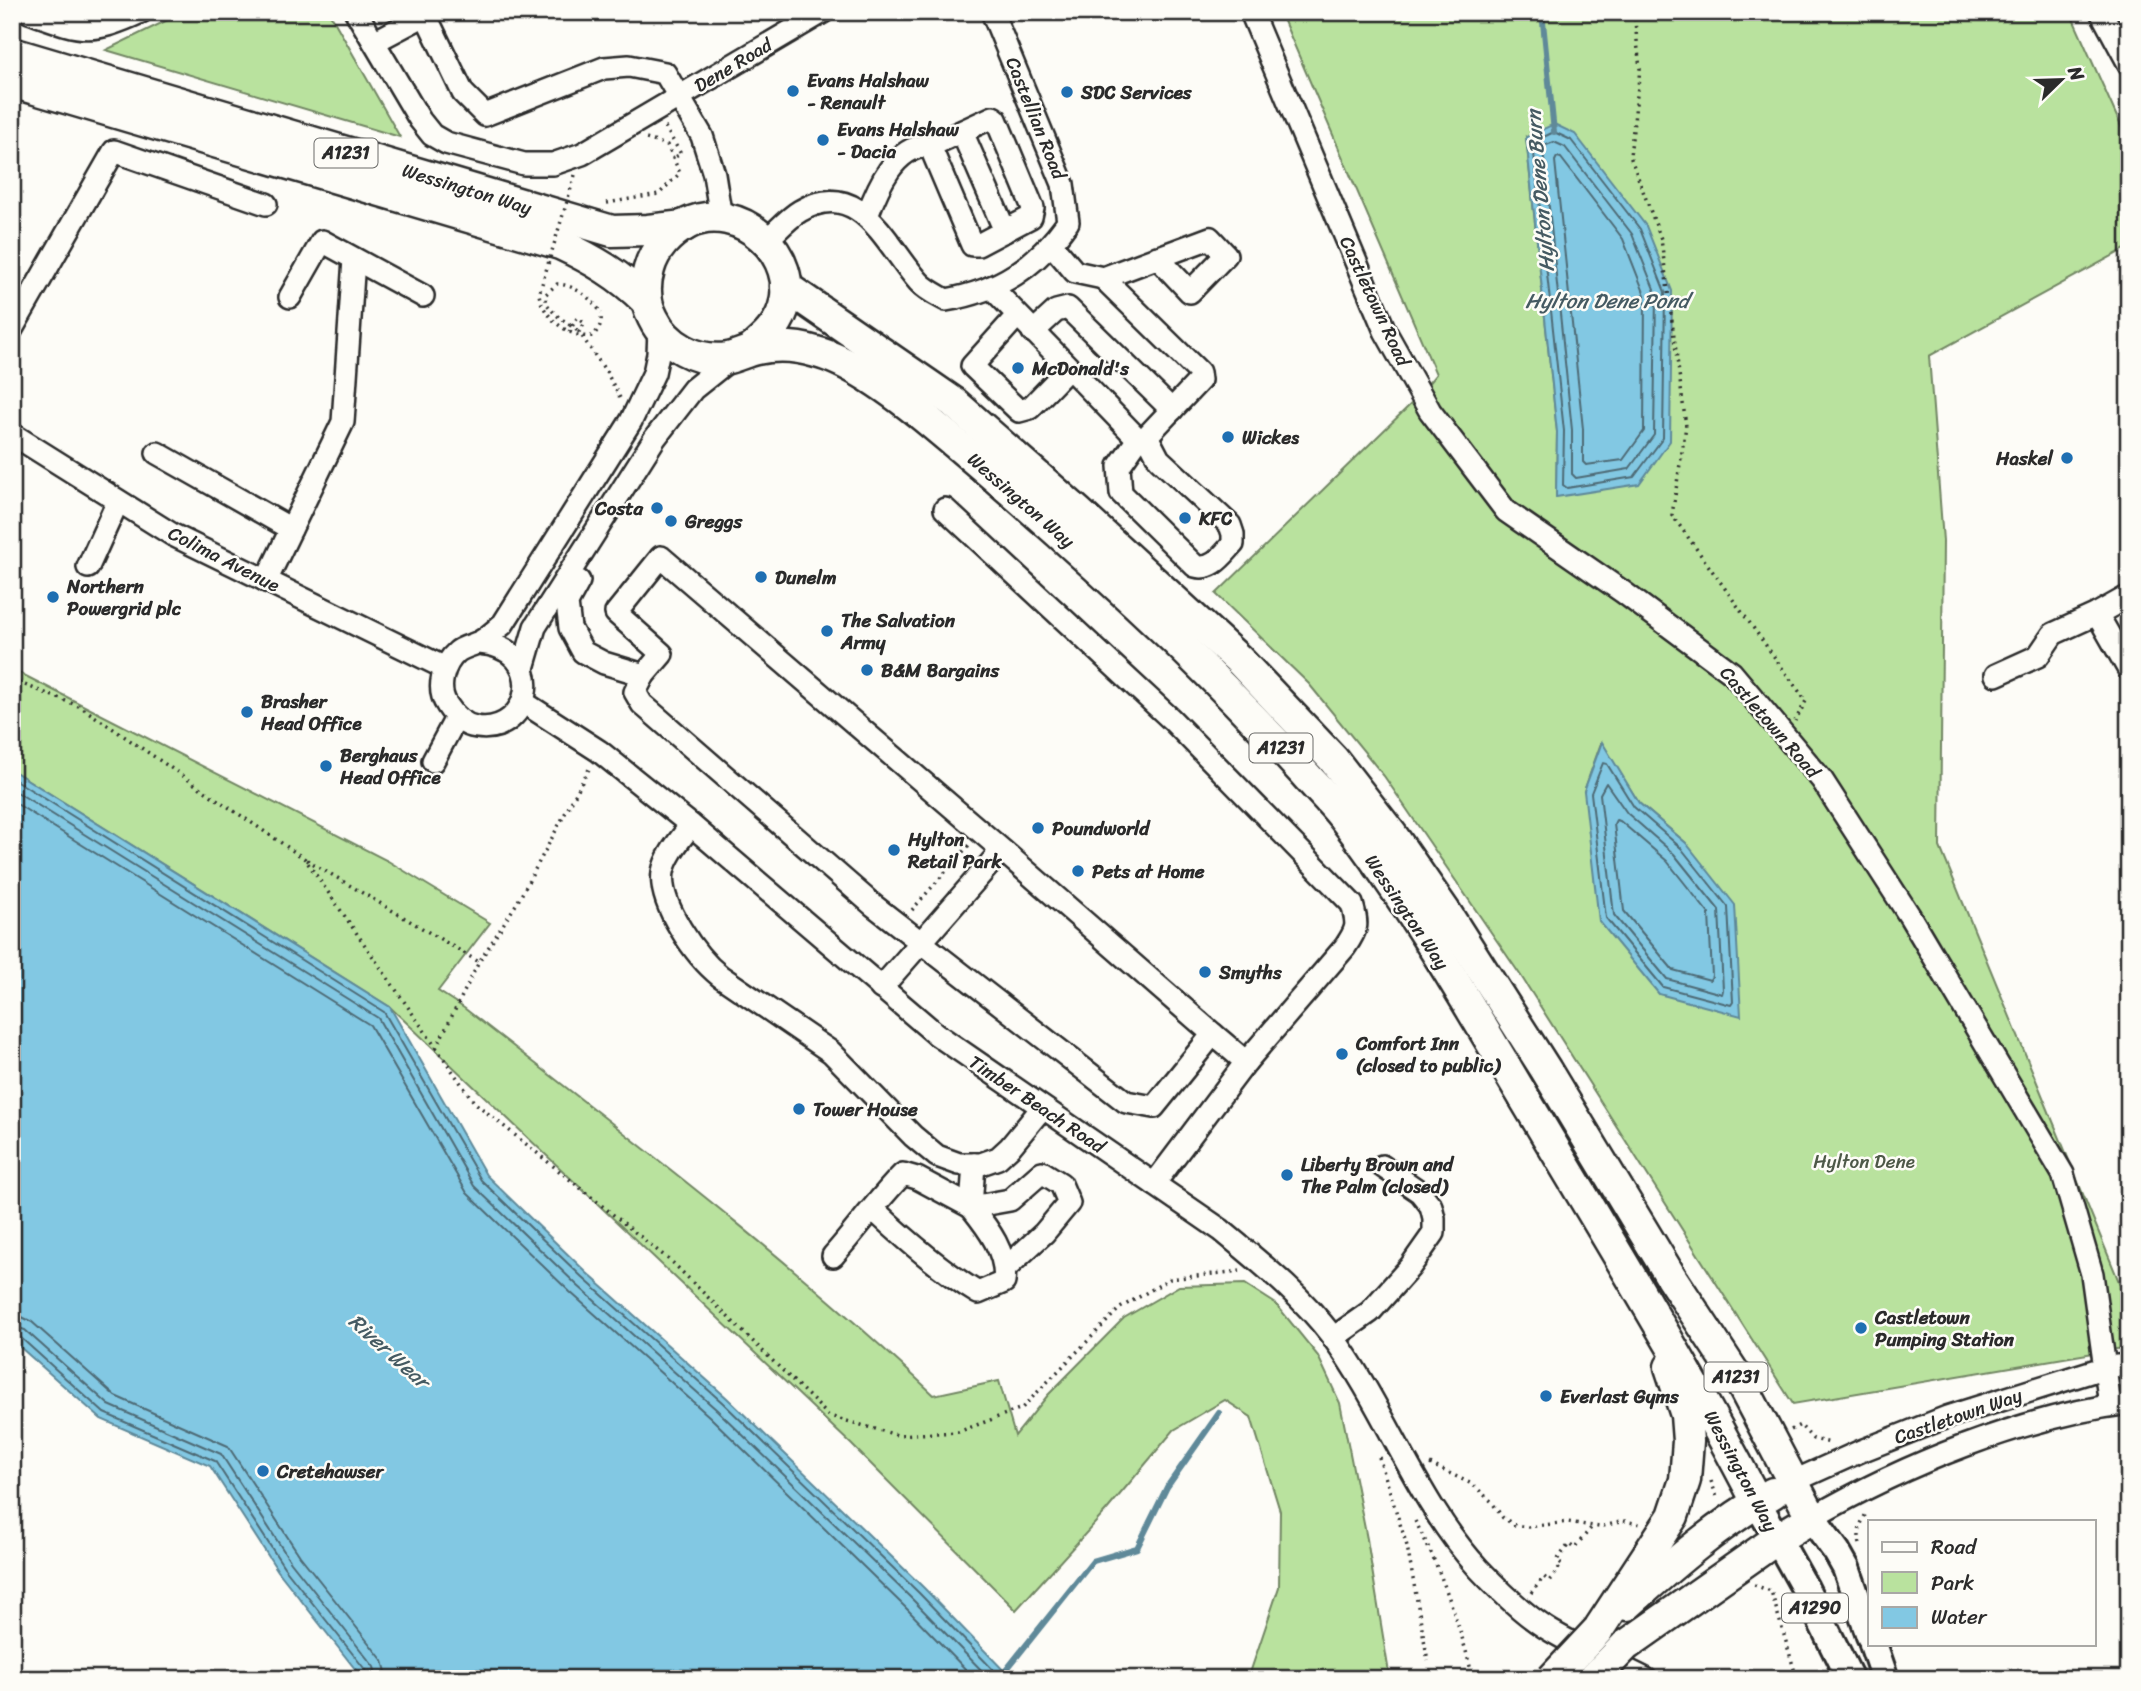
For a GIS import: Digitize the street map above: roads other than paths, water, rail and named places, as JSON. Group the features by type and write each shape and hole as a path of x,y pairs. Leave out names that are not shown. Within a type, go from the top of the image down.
{"highway":[{"name":"Wessington Way","path":"12,53 612,231 684,226"},
{"name":"Wessington Way","path":"12,82 559,244 598,262 646,300"},
{"name":"Wessington Way","path":"721,218 696,220 684,226 664,240 650,264 645,286 646,300 659,330 685,352 712,359 786,346 819,352 854,368 922,415 1099,568 1244,707 1343,817 1413,917 1653,1313 1716,1422 1757,1502"},
{"path":"721,218 737,221 767,240 781,262 786,287 783,309 769,334 742,353"},
{"name":"Wessington Way","path":"786,287 953,402 1238,659 1333,759 1392,835 1446,913 1532,1047 1671,1277 1742,1385 1811,1518"},
{"path":"1598,1630 1674,1516 1685,1480 1688,1440 1685,1415 1653,1313"},
{"path":"1552,1679 1598,1630 1692,1547 1757,1502 1793,1482"},
{"path":"1593,1679 1625,1646 1811,1518"}],"main road":[{"name":"Wessington Way","path":"1757,1502 1805,1588 1850,1679"},
{"name":"Wessington Way","path":"1811,1518 1837,1552 1846,1569 1868,1630"},
{"path":"1873,1646 1885,1679"}],"street":[{"path":"29,12 69,26 94,29 113,25 141,12"},
{"name":"Dene Road","path":"356,12 420,120 432,135 446,143 524,164 553,164 582,154 823,12"},
{"name":"Castellian Road","path":"767,240 798,212 821,202 850,204 867,216 921,285 946,300 971,296 991,287 1031,265 1052,245 1068,222 1063,184 992,12"},
{"name":"Castletown Road","path":"1251,12 1385,331 1430,411 1506,511 1623,592 1732,673 1822,780 1909,915 2063,1174 2092,1274 2106,1367 2119,1404"},
{"path":"2101,12 2129,64"},
{"path":"374,42 424,14 463,93 485,115 604,68 629,66 665,73 702,136 714,174 721,218"},
{"path":"867,216 879,186 902,155 925,145 930,146 993,117 1032,208 1031,217 978,245 972,245 930,146"},
{"path":"962,132 1005,231"},
{"path":"12,329 114,151 266,204"},
{"path":"290,297 322,241 423,296"},
{"path":"991,287 1061,362 1143,438 1159,459 1230,525 1233,544 1210,567 1195,566 1121,493 1119,466 1143,438 1200,380 1199,372 1103,278 1075,272 1052,245"},
{"path":"1103,278 1157,257"},
{"path":"266,581 343,422 354,259"},
{"path":"1033,332 1056,311 1068,308 1172,410"},
{"path":"1017,316 972,366 1019,411 1030,408 1063,374 1061,362"},
{"path":"659,330 654,373 631,421 503,624 478,643 457,652 445,668 441,682 444,702 456,718 473,727 488,728 513,716 523,702 526,691 523,668 535,627 604,517 655,438 693,389 742,353"},
{"name":"Colima Avenue","path":"12,434 173,535 445,668"},
{"path":"158,453 291,529"},
{"path":"88,567 118,500"},
{"path":"945,509 1171,719 1352,904 1357,922 1355,932 1345,947 1246,1062 1154,1184"},
{"path":"604,517 592,558 567,603 570,628 583,652 604,663 644,675"},
{"path":"1213,1034 1154,1107 1126,1102 856,891 642,704 635,692 644,675 662,654 616,613 661,557 1246,1062"},
{"path":"1997,675 2038,656 2053,634 2129,596"},
{"path":"2097,614 2129,670"},
{"path":"478,643 493,643 506,649 523,668"},
{"name":"Timber Beach Road","path":"523,702 599,751 691,825 936,1034 1221,1230 1262,1263 1299,1296 1333,1338 1394,1436 1419,1486 1450,1533 1479,1569 1549,1631 1646,1679"},
{"path":"433,761 456,718"},
{"path":"691,825 669,857 663,871 663,888 681,928 709,967 748,997 793,1024 831,1052 913,1136 937,1156 959,1164 981,1164 998,1158 1042,1108"},
{"path":"881,988 1002,850"},
{"path":"971,1207 974,1164"},
{"path":"1333,1338 1370,1312 1410,1267 1434,1233 1431,1206 1420,1192 1382,1166"},
{"path":"971,1207 1010,1200 1042,1172 1061,1184 1069,1203 1044,1233 1006,1268"},
{"path":"833,1256 903,1174 917,1178 971,1207 986,1225 1006,1268 1004,1282 978,1293 958,1281 900,1235 874,1210"},
{"name":"Castletown Way","path":"1793,1482 1861,1451 1948,1417 2106,1367 2129,1365"},
{"name":"Castletown Way","path":"1811,1518 1858,1491 1961,1448 2037,1421 2119,1404"}],"water":[{"name":"Hylton Dene Pond","path":"1554,124 1575,134 1646,226 1672,291 1670,441 1639,484 1556,497 1557,432 1526,137"},
{"path":"1602,742 1639,803 1686,843 1735,905 1741,1016 1659,994 1599,921 1584,791"},
{"name":"River Wear","path":"12,770 390,1007 486,1175 587,1273 727,1398 924,1588 1012,1679 363,1679 278,1571 210,1466 101,1419 12,1340"}],"waterway":[{"name":"Hylton Dene Burn","path":"1542,12 1554,132"},
{"path":"999,1679 1093,1561 1137,1548 1167,1487 1219,1413"}],"place":[{"name":"Evans Halshaw - Renault","path":"793,91"},
{"name":"SDC Services","path":"1067,92"},
{"name":"Evans Halshaw - Dacia","path":"823,140"},
{"name":"McDonald's","path":"1018,368"},
{"name":"Wickes","path":"1228,437"},
{"name":"Haskel","path":"2067,458"},
{"name":"Costa","path":"657,508"},
{"name":"KFC","path":"1185,518"},
{"name":"Greggs","path":"671,521"},
{"name":"Dunelm","path":"761,577"},
{"name":"Northern Powergrid plc","path":"53,597"},
{"name":"The Salvation Army","path":"827,631"},
{"name":"B&M Bargains","path":"867,670"},
{"name":"Brasher Head Office","path":"247,712"},
{"name":"Berghaus Head Office","path":"326,766"},
{"name":"Poundworld","path":"1038,828"},
{"name":"Hylton Retail Park","path":"894,850"},
{"name":"Pets at Home","path":"1078,871"},
{"name":"Smyths","path":"1205,972"},
{"name":"Comfort Inn (closed to public)","path":"1342,1054"},
{"name":"Tower House","path":"799,1109"},
{"name":"Liberty Brown and The Palm (closed)","path":"1287,1175"},
{"name":"Castletown Pumping Station","path":"1861,1328"},
{"name":"Everlast Gyms","path":"1546,1396"},
{"name":"Cretehawser","path":"263,1471"}],"park label":[{"name":"Hylton Dene","path":"1864,1161"}]}
